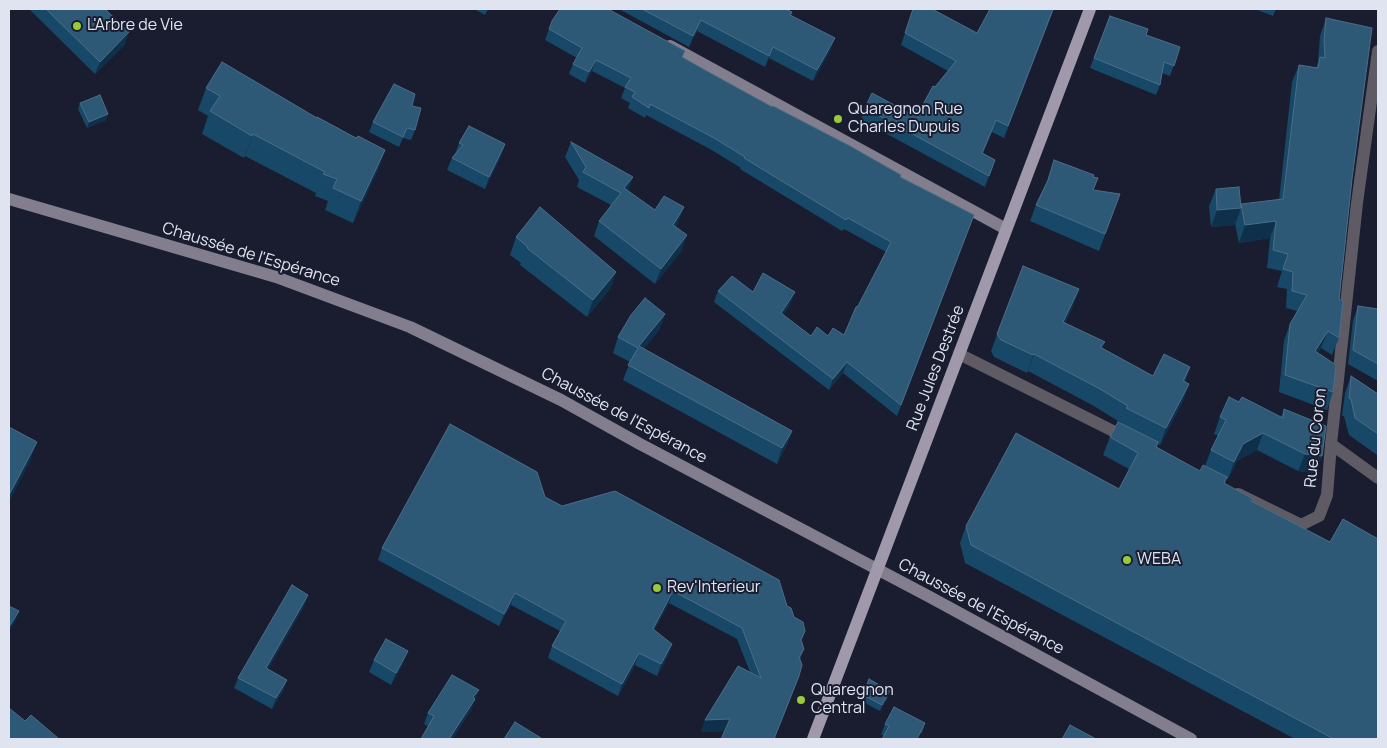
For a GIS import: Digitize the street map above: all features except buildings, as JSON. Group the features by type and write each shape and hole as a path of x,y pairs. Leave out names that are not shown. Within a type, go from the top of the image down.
{"main road":[{"name":"Rue Jules Destrée","path":"813,739 1090,9"},
{"path":"662,42 1006,229"},
{"name":"Chaussée de l'Espérance","path":"9,199 276,277 410,327 561,400 1191,739"}],"street":[{"name":"Rue du Coron","path":"1226,488 1301,525 1319,516 1327,495 1357,203 1378,51"},
{"path":"959,354 1137,443"},
{"path":"1331,444 1378,478"}],"place":[{"name":"L'Arbre de Vie","path":"77,26"},
{"name":"Quaregnon Rue Charles Dupuis","path":"838,119"},
{"name":"WEBA","path":"1127,560"},
{"name":"Rev'Interieur","path":"657,588"},
{"name":"Quaregnon Central","path":"801,700"}]}
